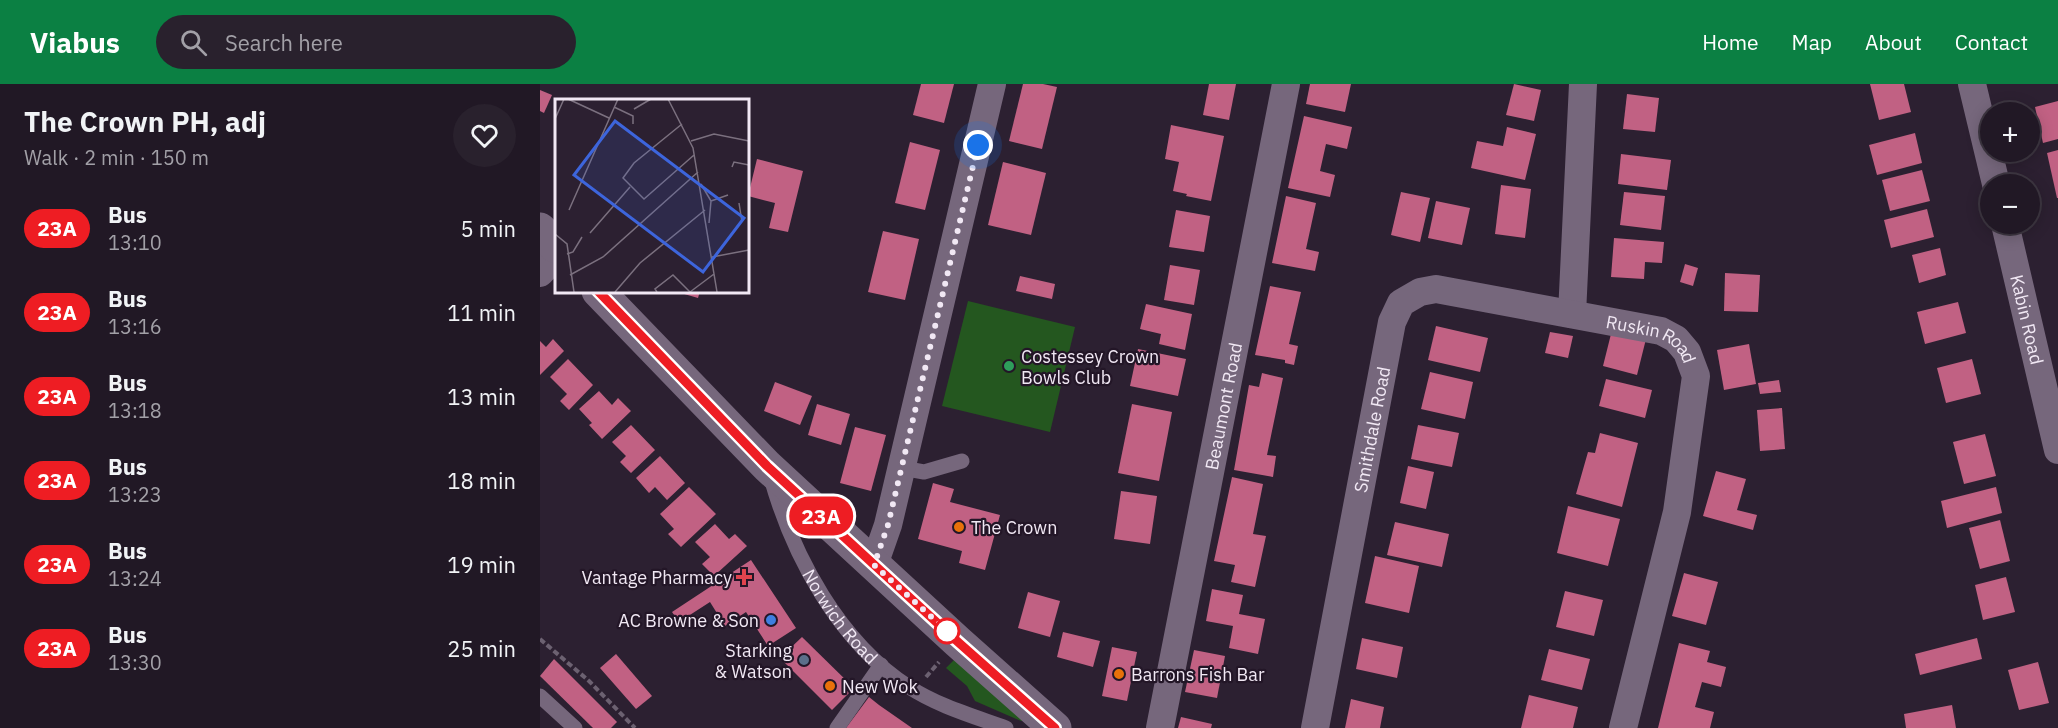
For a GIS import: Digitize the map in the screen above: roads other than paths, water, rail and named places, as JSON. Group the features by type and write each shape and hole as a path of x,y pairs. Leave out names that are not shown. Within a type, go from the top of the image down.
{"street":[{"path":"874,565 888,525 902,468 992,84"},
{"name":"Beaumont Road","path":"1160,728 1286,84"},
{"path":"1572,314 1583,84"},
{"path":"1972,84 1994,174"},
{"path":"540,230 555,247"},
{"name":"Kabin Road","path":"2008,234 2058,450"},
{"path":"540,273 555,257"},
{"name":"Smithdale Road","path":"1315,728 1392,322 1401,303 1420,292 1436,289 1572,314"},
{"name":"Norwich Road","path":"599,292 767,466 1055,728"},
{"name":"Ruskin Road","path":"1572,314 1660,331 1676,339 1687,352 1696,376 1677,512 1623,728"}],"lane":[{"path":"902,468 924,472 962,462"},
{"name":"Norwich Road","path":"767,466 778,504 814,583 855,640 881,665 914,690 950,708 1006,728"},
{"path":"837,728 881,665"},
{"path":"540,696 575,728"}],"place":[{"name":"Costessey Crown Bowls Club","path":"1009,366"},
{"name":"The Crown","path":"959,527"},
{"name":"Vantage Pharmacy","path":"744,577"},
{"name":"AC Browne & Son","path":"771,620"},
{"name":"Starking & Watson","path":"804,660"},
{"name":"Barrons Fish Bar","path":"1119,674"},
{"name":"New Wok","path":"830,686"}]}
